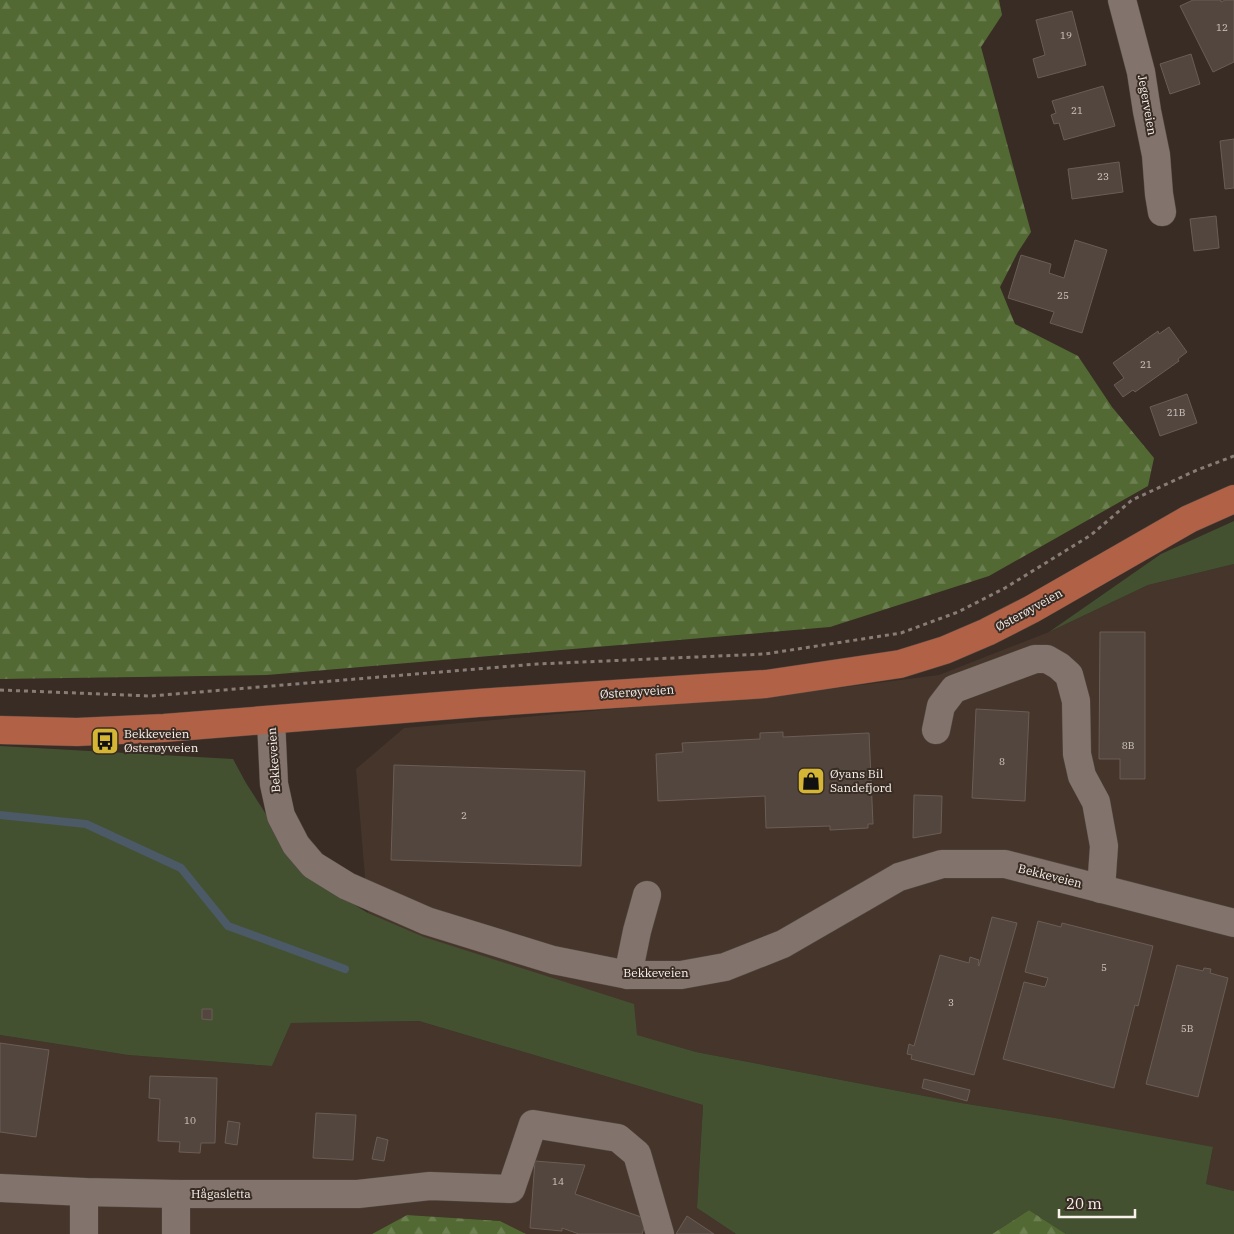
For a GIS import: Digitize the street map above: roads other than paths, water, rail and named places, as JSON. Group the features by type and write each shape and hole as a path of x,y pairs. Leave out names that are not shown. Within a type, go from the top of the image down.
{"main road":[{"name":"Østerøyveien","path":"0,730 77,732 164,728 488,702 766,684 900,664 946,650 987,632 1032,609 1189,519 1234,500"}],"street":[{"name":"Jegerveien","path":"1122,0 1141,72 1146,111 1156,155 1158,194 1162,212"},
{"path":"936,730 941,706 954,689 1035,659 1047,660 1059,666 1069,675 1076,701 1077,754 1082,776 1096,802 1104,846 1101,889"},
{"name":"Bekkeveien","path":"272,720 274,784 282,816 296,845 313,865 347,886 427,921 553,960 628,975 681,975 725,968 783,944 898,877 942,864 1005,864 1234,924"},
{"path":"628,975 647,895"},
{"name":"Hågasletta","path":"0,1188 176,1194 358,1194 430,1186 511,1189 533,1124 618,1138 637,1154 660,1234"},
{"path":"84,1192 84,1234"},
{"path":"176,1194 176,1234"}],"waterway":[{"path":"0,815 86,824 181,868 228,926 345,969"}],"place":[{"name":"Bekkeveien Østerøyveien","path":"105,741"},
{"name":"Øyans Bil Sandefjord","path":"811,781"}]}
